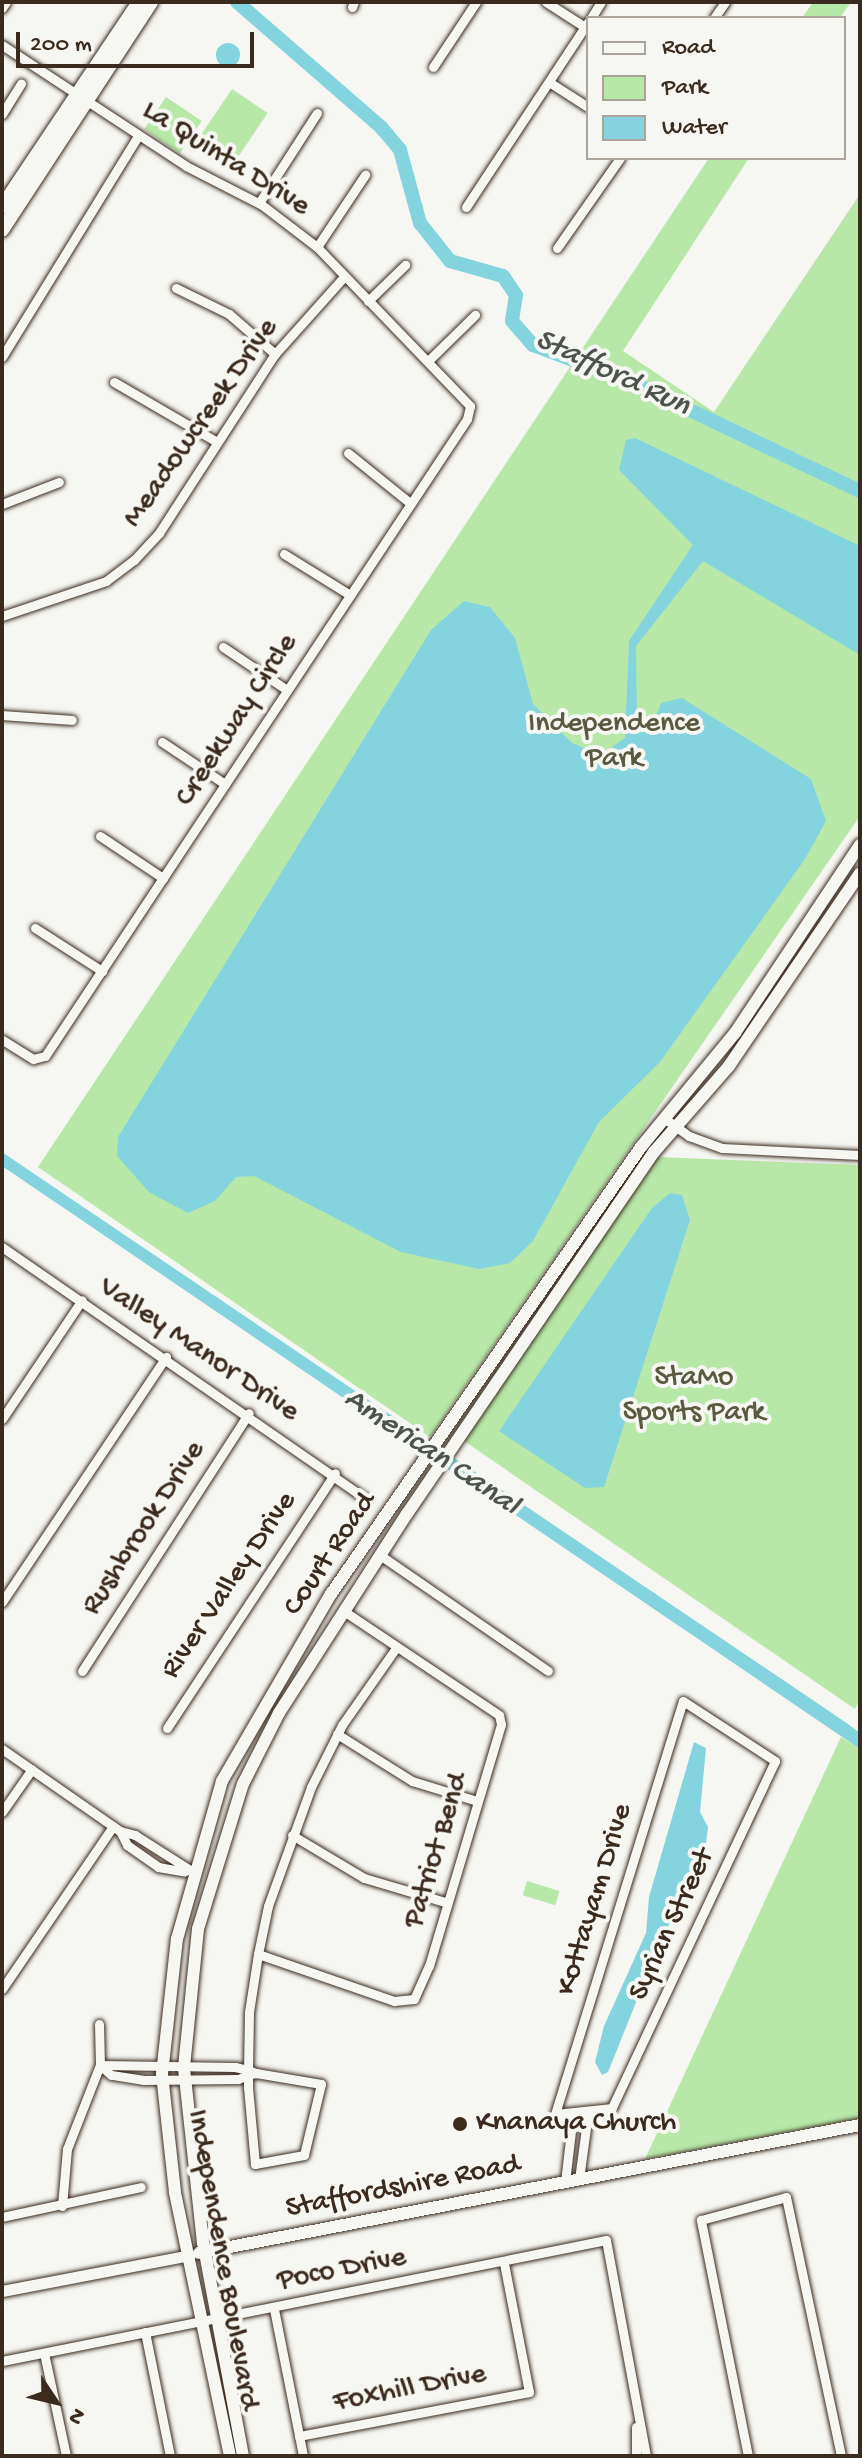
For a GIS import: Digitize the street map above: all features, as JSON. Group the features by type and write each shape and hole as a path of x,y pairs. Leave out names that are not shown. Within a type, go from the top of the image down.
{"main road":[{"path":"2,230 139,2"},
{"path":"2,207 151,2"},
{"path":"670,1122 735,1033 860,845"},
{"path":"670,1122 729,1066 860,873"},
{"name":"Court Road","path":"184,2074 197,1938 211,1877 262,1745 380,1555 453,1448 462,1423 670,1122"},
{"name":"Court Road","path":"162,2074 177,1939 193,1872 222,1781 331,1594 442,1439 462,1423"},
{"path":"193,1872 211,1877"},
{"name":"Independence Boulevard","path":"162,2074 175,2192 190,2255 211,2319 243,2456"},
{"name":"Independence Boulevard","path":"184,2074 211,2319 230,2456"},
{"name":"Staffordshire Road","path":"190,2255 860,2125"}],"street":[{"path":"2,8 6,2"},
{"path":"433,67 476,2"},
{"path":"546,2 586,22"},
{"path":"466,207 586,26"},
{"name":"La Quinta Drive","path":"2,45 138,136 259,203 317,247 342,279 368,301 470,406"},
{"path":"549,82 586,106"},
{"path":"3,110 21,84"},
{"path":"259,203 317,113"},
{"path":"2,357 138,136"},
{"path":"557,248 619,160"},
{"path":"317,247 365,175"},
{"path":"368,301 405,265"},
{"name":"Meadowcreek Drive","path":"2,616 106,581 134,560 159,533 275,354 342,279"},
{"path":"176,288 229,314 275,354"},
{"path":"428,361 475,315"},
{"path":"114,382 217,442"},
{"name":"Creekway Circle","path":"2,1040 41,1059 467,419 470,406"},
{"path":"348,453 410,503"},
{"path":"2,504 59,482"},
{"path":"284,554 350,595"},
{"path":"223,647 287,690"},
{"path":"2,715 72,720"},
{"path":"162,742 225,784"},
{"path":"100,836 163,878"},
{"path":"35,928 102,971"},
{"path":"670,1122 722,1148 860,1155"},
{"name":"Valley Manor Drive","path":"2,1247 249,1413 335,1473 364,1498"},
{"path":"2,1419 82,1300"},
{"path":"2,1602 166,1357"},
{"name":"Rushbrook Drive","path":"82,1671 249,1413"},
{"name":"River Valley Drive","path":"167,1728 335,1473"},
{"path":"380,1555 548,1671"},
{"path":"100,2065 162,2074 251,2073 321,2084 304,2155 255,2164 251,2073 249,2012 258,1954 292,1835 337,1734 396,1648 345,1612"},
{"name":"Patriot Bend","path":"258,1954 394,2001 414,1999 429,1966 445,1902 501,1724 499,1715 396,1648"},
{"name":"Syrian Street","path":"588,2113 612,2108 775,1761 683,1701"},
{"name":"Kottayam Drive","path":"573,2114 555,2114 683,1701"},
{"path":"337,1734 412,1781 477,1801"},
{"path":"2,1749 116,1829 135,1835 193,1872"},
{"path":"2,1812 32,1769"},
{"path":"2,1989 116,1829"},
{"path":"292,1835 364,1878 445,1902"},
{"path":"62,2206 67,2149 100,2065 99,2024"},
{"path":"565,2182 573,2114 588,2113 579,2179"},
{"path":"2,2217 141,2187"},
{"path":"748,2456 701,2220 786,2197 841,2456"},
{"name":"Poco Drive","path":"2,2361 504,2263 606,2240 635,2411"},
{"name":"Staffordshire Road","path":"2,2291 190,2255"},
{"name":"Foxhill Drive","path":"299,2436 529,2392 504,2263"},
{"path":"274,2309 303,2456"},
{"path":"145,2332 170,2456"},
{"path":"44,2353 66,2456"},
{"path":"635,2411 636,2456"},
{"path":"635,2411 646,2456"}],"green space":[{"path":"813,2 851,2 841,16 803,16"},
{"path":"232,89 268,113 235,161 200,137"},
{"path":"166,97 202,121 180,153 144,129"},
{"name":"Independence Park","path":"708,160 748,160 623,351 714,412 860,194 860,816 430,1437 38,1167"},
{"name":"StaMo Sports Park","path":"657,1157 860,1165 860,1699 855,1709 464,1441"},
{"path":"841,1737 860,1749 860,2118 645,2159"},
{"path":"527,1881 560,1891 555,1905 523,1895"}],"water":[{"path":"228,43 239,50 240,55 233,66 228,67 217,60 216,55 223,44"},
{"path":"635,438 860,546 860,655 703,561 636,646 637,734 652,728 661,703 682,698 811,779 826,821 805,859 660,1062 599,1122 533,1241 510,1263 479,1269 401,1252 254,1176 236,1177 215,1201 188,1213 149,1192 117,1156 118,1137 431,630 464,601 490,607 515,638 533,704 572,743 601,755 625,738 629,641 693,545 619,470 626,440"},
{"name":"American Canal","path":"2,1152 848,1724 860,1733 860,1749 2,1166"},
{"path":"670,1193 682,1195 690,1220 604,1487 585,1488 499,1431 652,1208"},
{"path":"694,1742 706,1748 700,1812 708,1827 705,1852 659,1945 608,2072 602,2075 595,2062 604,2026 646,1933 649,1897"}],"waterway":[{"name":"Stafford Run","path":"237,2 381,127 400,150 420,223 450,261 503,276 516,295 512,321 533,345 629,381 860,491"}],"place":[{"name":"Knanaya Church","path":"460,2124"}]}
